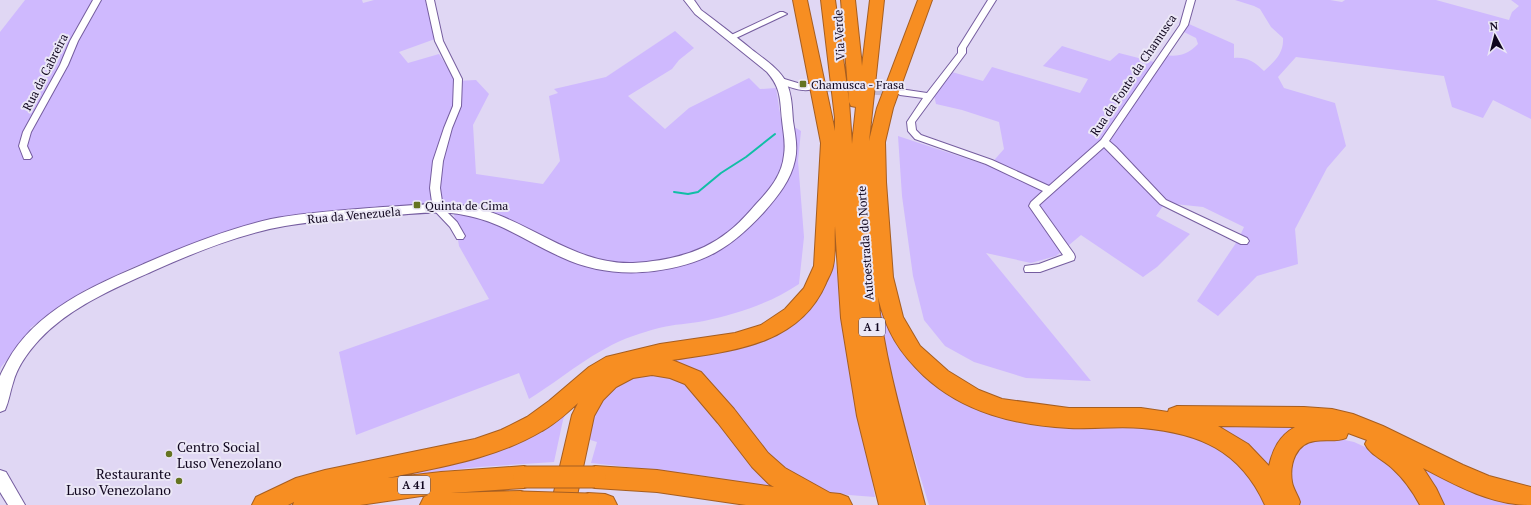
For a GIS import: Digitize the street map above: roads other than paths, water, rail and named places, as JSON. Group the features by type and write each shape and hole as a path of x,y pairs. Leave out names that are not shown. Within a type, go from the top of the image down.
{"highway":[{"path":"264,505 303,487 475,449 507,438 535,424 557,408 597,373 613,363 735,342 768,331 792,314 812,293 824,266 829,143 800,0"},
{"name":"Autoestrada do Norte","path":"828,0 843,118 844,225 851,318 868,416 891,505"},
{"name":"Autoestrada do Norte","path":"877,0 860,145 861,226 870,319 889,409 913,505"},
{"path":"924,0 899,83 885,108 877,142 879,223 883,277 892,319 913,352 940,378 971,397 1001,409 1069,418 1142,418 1188,425 1215,435 1240,452 1265,479 1277,505"},
{"path":"845,1 860,145"},
{"name":"Via Verde","path":"843,118 845,1"},
{"path":"553,505 573,414 588,389 601,376 631,359"},
{"path":"563,505 583,415 595,393 608,381 628,370 652,366 673,369 693,378 726,416 760,460 777,476 832,504"},
{"path":"1142,418 1160,415 1304,417 1332,419 1353,424 1375,432 1455,473 1488,487 1531,498"},
{"path":"1290,505 1280,480 1281,458 1288,444 1299,435 1316,430 1336,430 1358,436 1378,445 1396,457 1411,471 1425,489 1432,505"},
{"name":"A 41","path":"305,505 382,489 430,482 524,477 595,477 657,481 795,501 832,504"},
{"name":"A 41","path":"432,505 521,502 597,504"}],"street":[{"name":"Rua da Cabreira","path":"27,157 22,146 26,132 64,65 74,41 97,0"},
{"path":"430,0 439,41 458,79 458,106 448,128 438,162 435,188 438,209 454,225 460,236"},
{"path":"689,0 698,12 771,70 783,87 810,87"},
{"path":"992,0 962,48 962,53 911,122 912,131 918,136 989,162 1050,190"},
{"name":"Rua da Fonte da Chamusca","path":"1029,269 1040,268 1070,257 1034,204 1104,142 1184,25 1191,0"},
{"path":"731,37 783,14"},
{"path":"899,83 929,96"},
{"name":"Rua da Venezuela","path":"0,405 6,380 22,352 33,337 59,314 81,299 109,284 188,250 256,228 322,216 438,209 462,210 497,218 510,223 536,240 582,261 603,267 626,269 650,267 692,257 716,247 730,238 770,198 783,180 790,155 783,87"},
{"path":"1104,142 1113,149 1163,202 1244,241"},
{"path":"0,477 17,505"}],"waterway":[{"path":"674,192 688,194 698,192 721,173 746,157 775,134"}],"tunnel":[{"path":"812,87 844,89"},
{"path":"862,90 896,92"}],"place":[{"name":"Chamusca - Frasa","path":"803,84"},
{"name":"Quinta de Cima","path":"417,205"},
{"name":"Centro Social Luso Venezolano","path":"169,454"},
{"name":"Restaurante Luso Venezolano","path":"179,481"}]}
